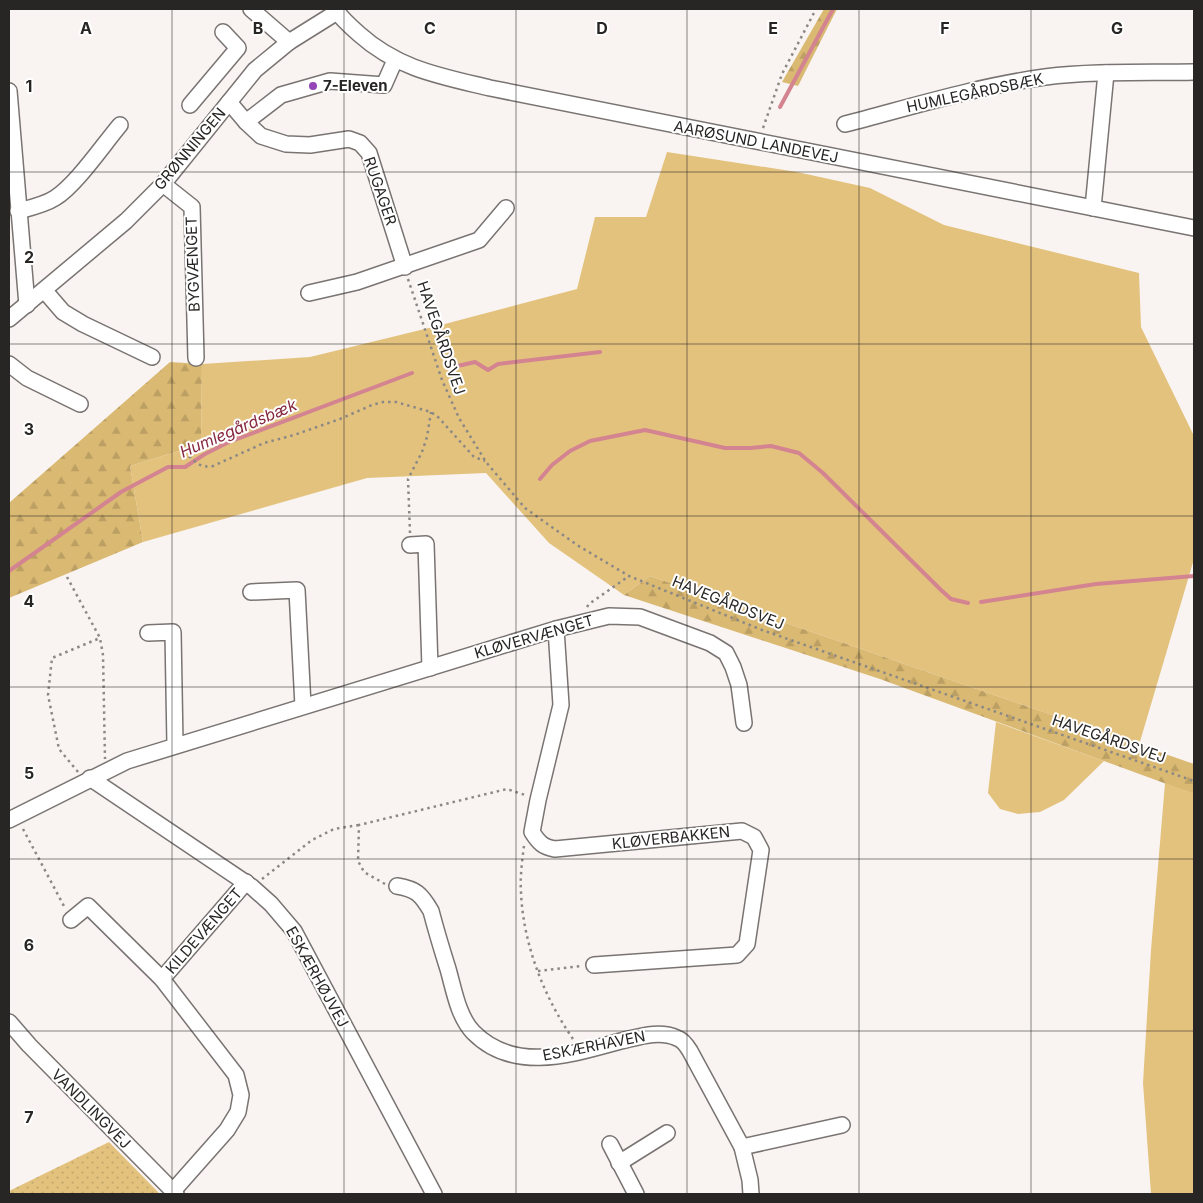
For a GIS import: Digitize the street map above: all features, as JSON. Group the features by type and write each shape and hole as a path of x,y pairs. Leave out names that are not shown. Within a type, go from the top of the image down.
{"street":[{"path":"251,9 289,42"},
{"name":"GRØNNINGEN","path":"9,319 126,221 163,184 256,70 289,42 336,10"},
{"name":"AARØSUND LANDEVEJ","path":"336,10 374,47 395,60 432,74 490,88 1194,228"},
{"path":"190,105 238,48 223,32"},
{"path":"246,122 281,95 330,81 384,85 395,60"},
{"name":"HUMLEGÅRDSBÆK","path":"845,124 989,87 1046,77 1106,73 1194,72"},
{"path":"1093,208 1106,73"},
{"name":"RUGAGER","path":"215,75 233,98 246,122 261,136 286,144 310,145 349,140 360,143 369,153 405,267"},
{"path":"9,90 27,304"},
{"path":"18,211 46,202 68,188 120,125"},
{"name":"BYGVÆNGET","path":"163,184 192,208 196,358"},
{"path":"309,293 358,282 479,240 506,208"},
{"path":"44,290 63,312 83,324 152,357"},
{"path":"9,364 26,378 80,404"},
{"path":"410,544 426,544 430,668"},
{"path":"251,592 297,590 304,706"},
{"name":"KLØVERVÆNGET","path":"12,818 126,761 556,629 610,616 640,617 710,642 726,654 739,685 744,723"},
{"path":"532,832 561,705 556,629"},
{"path":"148,633 173,632 176,745"},
{"name":"ESKÆRHØJVEJ","path":"88,779 249,885 271,904 294,931 434,1194"},
{"name":"KLØVERBAKKEN","path":"532,832 544,847 555,849 742,831 754,837 761,850 747,944 737,955 594,965"},
{"name":"KILDEVÆNGET","path":"162,979 249,885"},
{"name":"ESKÆRHAVEN","path":"397,886 410,888 422,896 431,911 460,1010 473,1032 494,1048 517,1057 541,1058 581,1052 642,1036 665,1034 680,1038 690,1051 742,1147"},
{"name":"KILDEVÆNGET","path":"71,920 88,906 162,979 236,1075 241,1095 238,1112 228,1130 174,1193"},
{"name":"VANDLINGVEJ","path":"9,1022 35,1052 174,1193"},
{"path":"751,1194 750,1180 742,1147 842,1125"},
{"path":"619,1163 667,1133"},
{"path":"610,1144 636,1194"}],"path":[{"path":"759,142 782,74 816,9"},
{"name":"HAVEGÅRDSVEJ","path":"405,267 442,380 459,418 486,462 524,508 577,545 630,576 762,630 1194,781"},
{"path":"189,456 198,465 213,466 264,443 294,435 383,402 396,402 431,412 440,418 474,456 486,462"},
{"path":"410,544 408,479 422,452 427,437 431,412"},
{"path":"578,623 589,604 630,576"},
{"path":"67,577 100,638 106,770"},
{"path":"88,779 59,749 48,695 52,658 100,638"},
{"path":"249,885 312,840 334,829 359,825 507,789 538,800"},
{"path":"12,818 71,920"},
{"path":"359,825 358,861 364,872 381,883 397,886"},
{"path":"532,832 525,842 520,891 526,932 537,971 556,1011 581,1052"},
{"path":"537,971 594,965"}],"shaded area":[{"path":"667,152 797,172 870,188 944,225 1139,273 1141,327 1194,436 1194,559 1139,745 650,576 624,595 549,543 486,473 367,478 143,542 130,466 201,444 202,364 310,357 577,289 595,217 646,217"},
{"path":"996,722 1104,761 1064,800 1040,812 1018,814 1000,809 988,793"},
{"path":"1165,783 1194,794 1194,1194 1151,1194 1143,1083 1151,950"},
{"path":"109,1142 160,1194 9,1194 9,1191"}],"green space":[{"path":"824,9 837,9 798,86 782,82"},
{"path":"170,362 202,364 201,444 130,466 143,542 9,598 9,503"},
{"path":"650,576 1194,764 1194,794 880,679 624,595"}],"waterway":[{"name":"Humlegårdsbæk","path":"780,107 833,9"},
{"name":"Humlegårdsbæk","path":"449,368 475,362 488,370 498,364 600,352"},
{"name":"Humlegårdsbæk","path":"9,571 121,492 168,467 185,467 229,442 412,373"},
{"path":"540,479 552,465 570,451 590,441 645,430 725,448 771,446 799,453 823,473 951,599 968,603"},
{"path":"981,602 1096,584 1194,576"}],"place":[{"name":"7-Eleven","path":"313,86"}]}
